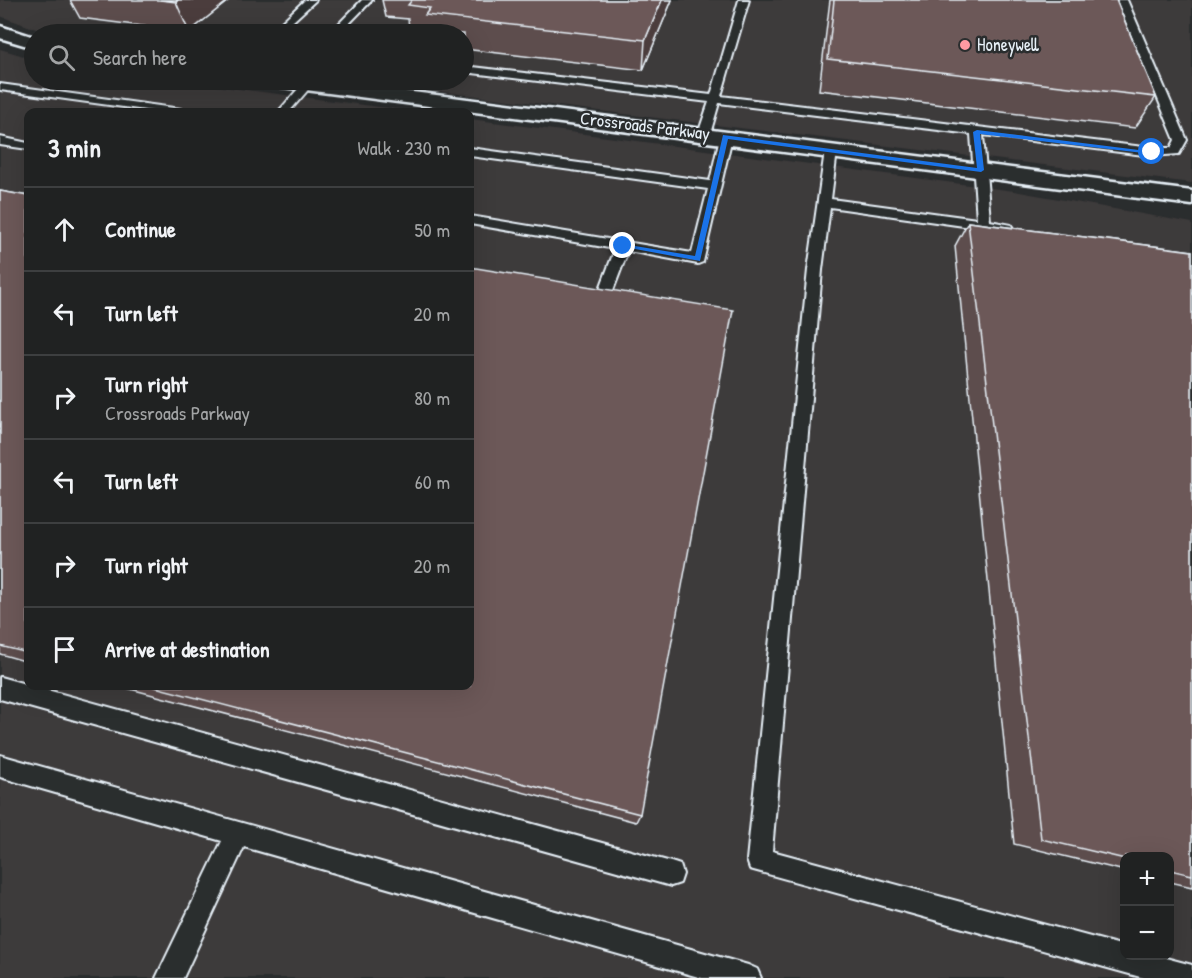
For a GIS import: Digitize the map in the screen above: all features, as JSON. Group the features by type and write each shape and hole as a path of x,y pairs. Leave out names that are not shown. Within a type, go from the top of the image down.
{"street":[{"path":"0,32 24,40"},
{"name":"Crossroads Parkway","path":"361,90 1192,198"}],"lane":[{"path":"285,24 311,0"},
{"path":"344,24 367,0"},
{"path":"704,134 744,0"},
{"path":"474,70 977,132 1152,152 1175,151 1181,140 1122,0"},
{"path":"0,87 152,108"},
{"path":"284,108 289,90"},
{"path":"977,132 984,224"},
{"path":"474,221 698,259 726,137"},
{"path":"0,141 24,145"},
{"path":"831,151 815,270 759,860 1192,978"},
{"path":"474,153 716,186"},
{"path":"824,202 1018,230"},
{"path":"599,310 623,246"},
{"path":"0,688 671,874"},
{"path":"0,766 748,978"},
{"path":"169,978 238,833"}],"shaded area":[{"path":"0,0 1192,0 1192,183 427,90 474,90 474,24 24,25 0,16"},
{"path":"0,49 24,56 24,90 246,90 387,108 24,108 24,690 474,690 474,120 1014,191 1192,223 1192,978 0,978"}],"building":[{"path":"412,0 662,0 645,40 425,15 430,8 408,5"},
{"name":"Honeywell","path":"834,0 1116,0 1156,97 828,59"},
{"path":"0,191 24,195 24,652 0,646"},
{"path":"968,222 1192,251 1192,875 1174,871 1174,852 1120,852 1120,858 1041,839"},
{"path":"474,268 733,310 640,814 166,690 474,690"}],"place":[{"name":"Honeywell","path":"965,45"}],"route":[{"path":"623,246 698,259 726,137 981,170 977,132 1152,152"}]}
